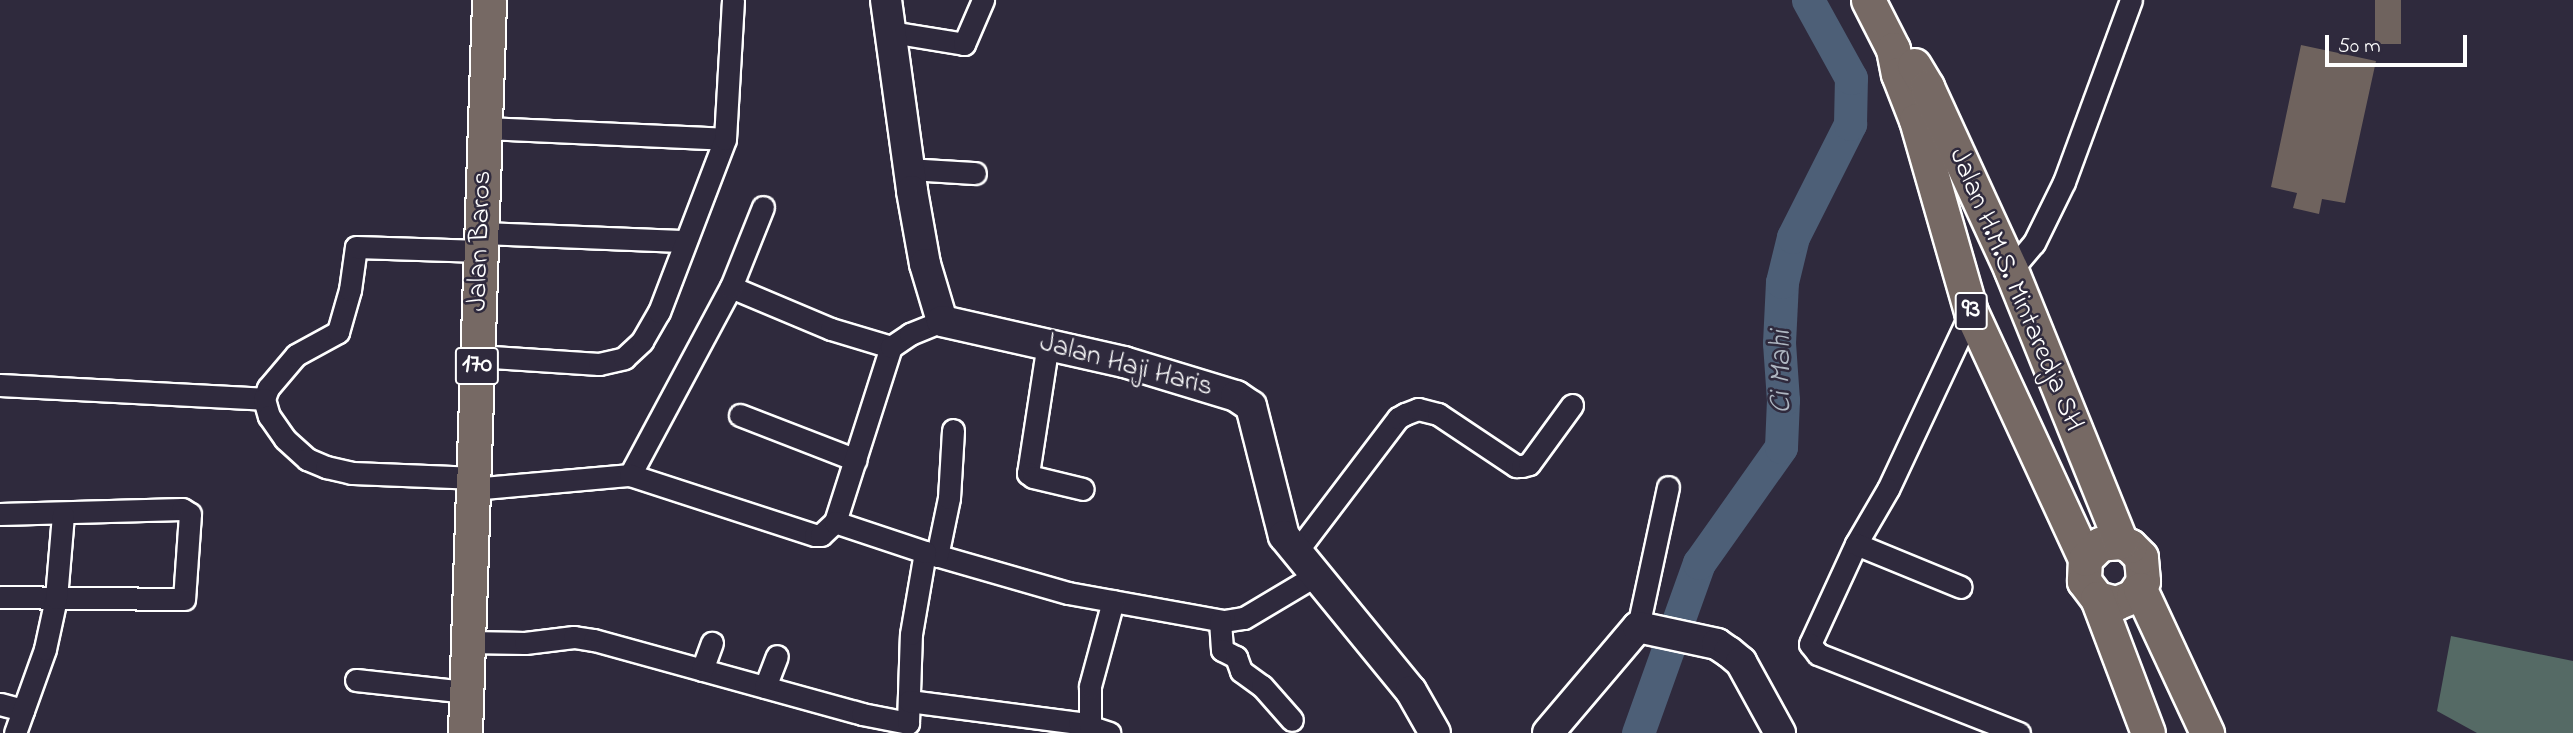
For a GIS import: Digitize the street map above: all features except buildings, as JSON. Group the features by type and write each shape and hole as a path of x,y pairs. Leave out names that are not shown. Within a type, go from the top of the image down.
{"main road":[{"name":"Jalan Baros","path":"465,733 489,0"},
{"name":"Jalan H.M.S. Mintaredja SH","path":"1868,0 1893,49 1966,299 2085,559 2084,581 2097,598 2148,733"},
{"name":"Jalan H.M.S. Mintaredja SH","path":"1893,49 1915,65 1927,87 2009,267 2121,542 2136,551 2144,564 2140,589 2207,733"},
{"path":"1966,299 1964,271 1975,261 1997,257 2009,267"},
{"path":"2085,559 2100,544 2121,542"},
{"path":"2097,598 2106,602 2125,601 2140,589"}],"street":[{"path":"477,356 600,364 624,358 642,341 659,312 683,241 703,201 725,139 733,0"},
{"path":"683,241 481,242 356,247 350,290 338,332 296,355 268,388 264,399 269,416 285,439 307,458 326,467 351,473 472,484 630,475 821,535 835,522 891,347 910,334 942,321 925,264 886,0"},
{"path":"891,32 964,44 983,0"},
{"path":"2009,267 2034,243 2064,182 2131,0"},
{"path":"485,128 725,139"},
{"path":"909,169 975,173"},
{"path":"630,475 731,286 763,207"},
{"path":"731,286 831,329 891,347"},
{"path":"1966,299 1888,489 1856,544 1812,636 1813,650 2019,733"},
{"name":"Jalan Haji Haris","path":"942,321 1048,343 1236,396 1251,406 1279,527 1411,691 1435,733"},
{"path":"1048,343 1028,472 1041,480 1083,489"},
{"path":"0,385 264,399"},
{"path":"1297,551 1398,418 1405,414 1418,409 1438,414 1516,466 1522,466 1529,464 1572,405"},
{"path":"740,415 856,460"},
{"path":"469,642 525,643 574,637 908,728 911,634 931,554 950,498 953,430"},
{"path":"1548,733 1646,629 1668,487"},
{"path":"0,514 63,515 186,510 190,514 184,599 0,597"},
{"path":"15,733 45,649 56,598 63,515"},
{"path":"835,522 1034,585 1220,621 1244,618 1316,575"},
{"path":"1856,544 1961,587"},
{"path":"909,701 1099,729 1090,686 1113,601"},
{"path":"1220,621 1222,650 1236,657 1241,671 1262,686 1292,720"},
{"path":"1646,629 1717,644 1741,662 1780,733"},
{"path":"702,670 712,643"},
{"path":"765,687 777,656"},
{"path":"356,680 467,692"},
{"path":"0,704 23,710"}],"green space":[{"path":"2451,636 2573,661 2573,733 2477,733 2437,711"}],"waterway":[{"name":"Ci Mahi","path":"1638,733 1699,563 1781,447 1783,400 1779,343 1782,282 1793,237 1850,124 1851,78 1808,0"}]}
